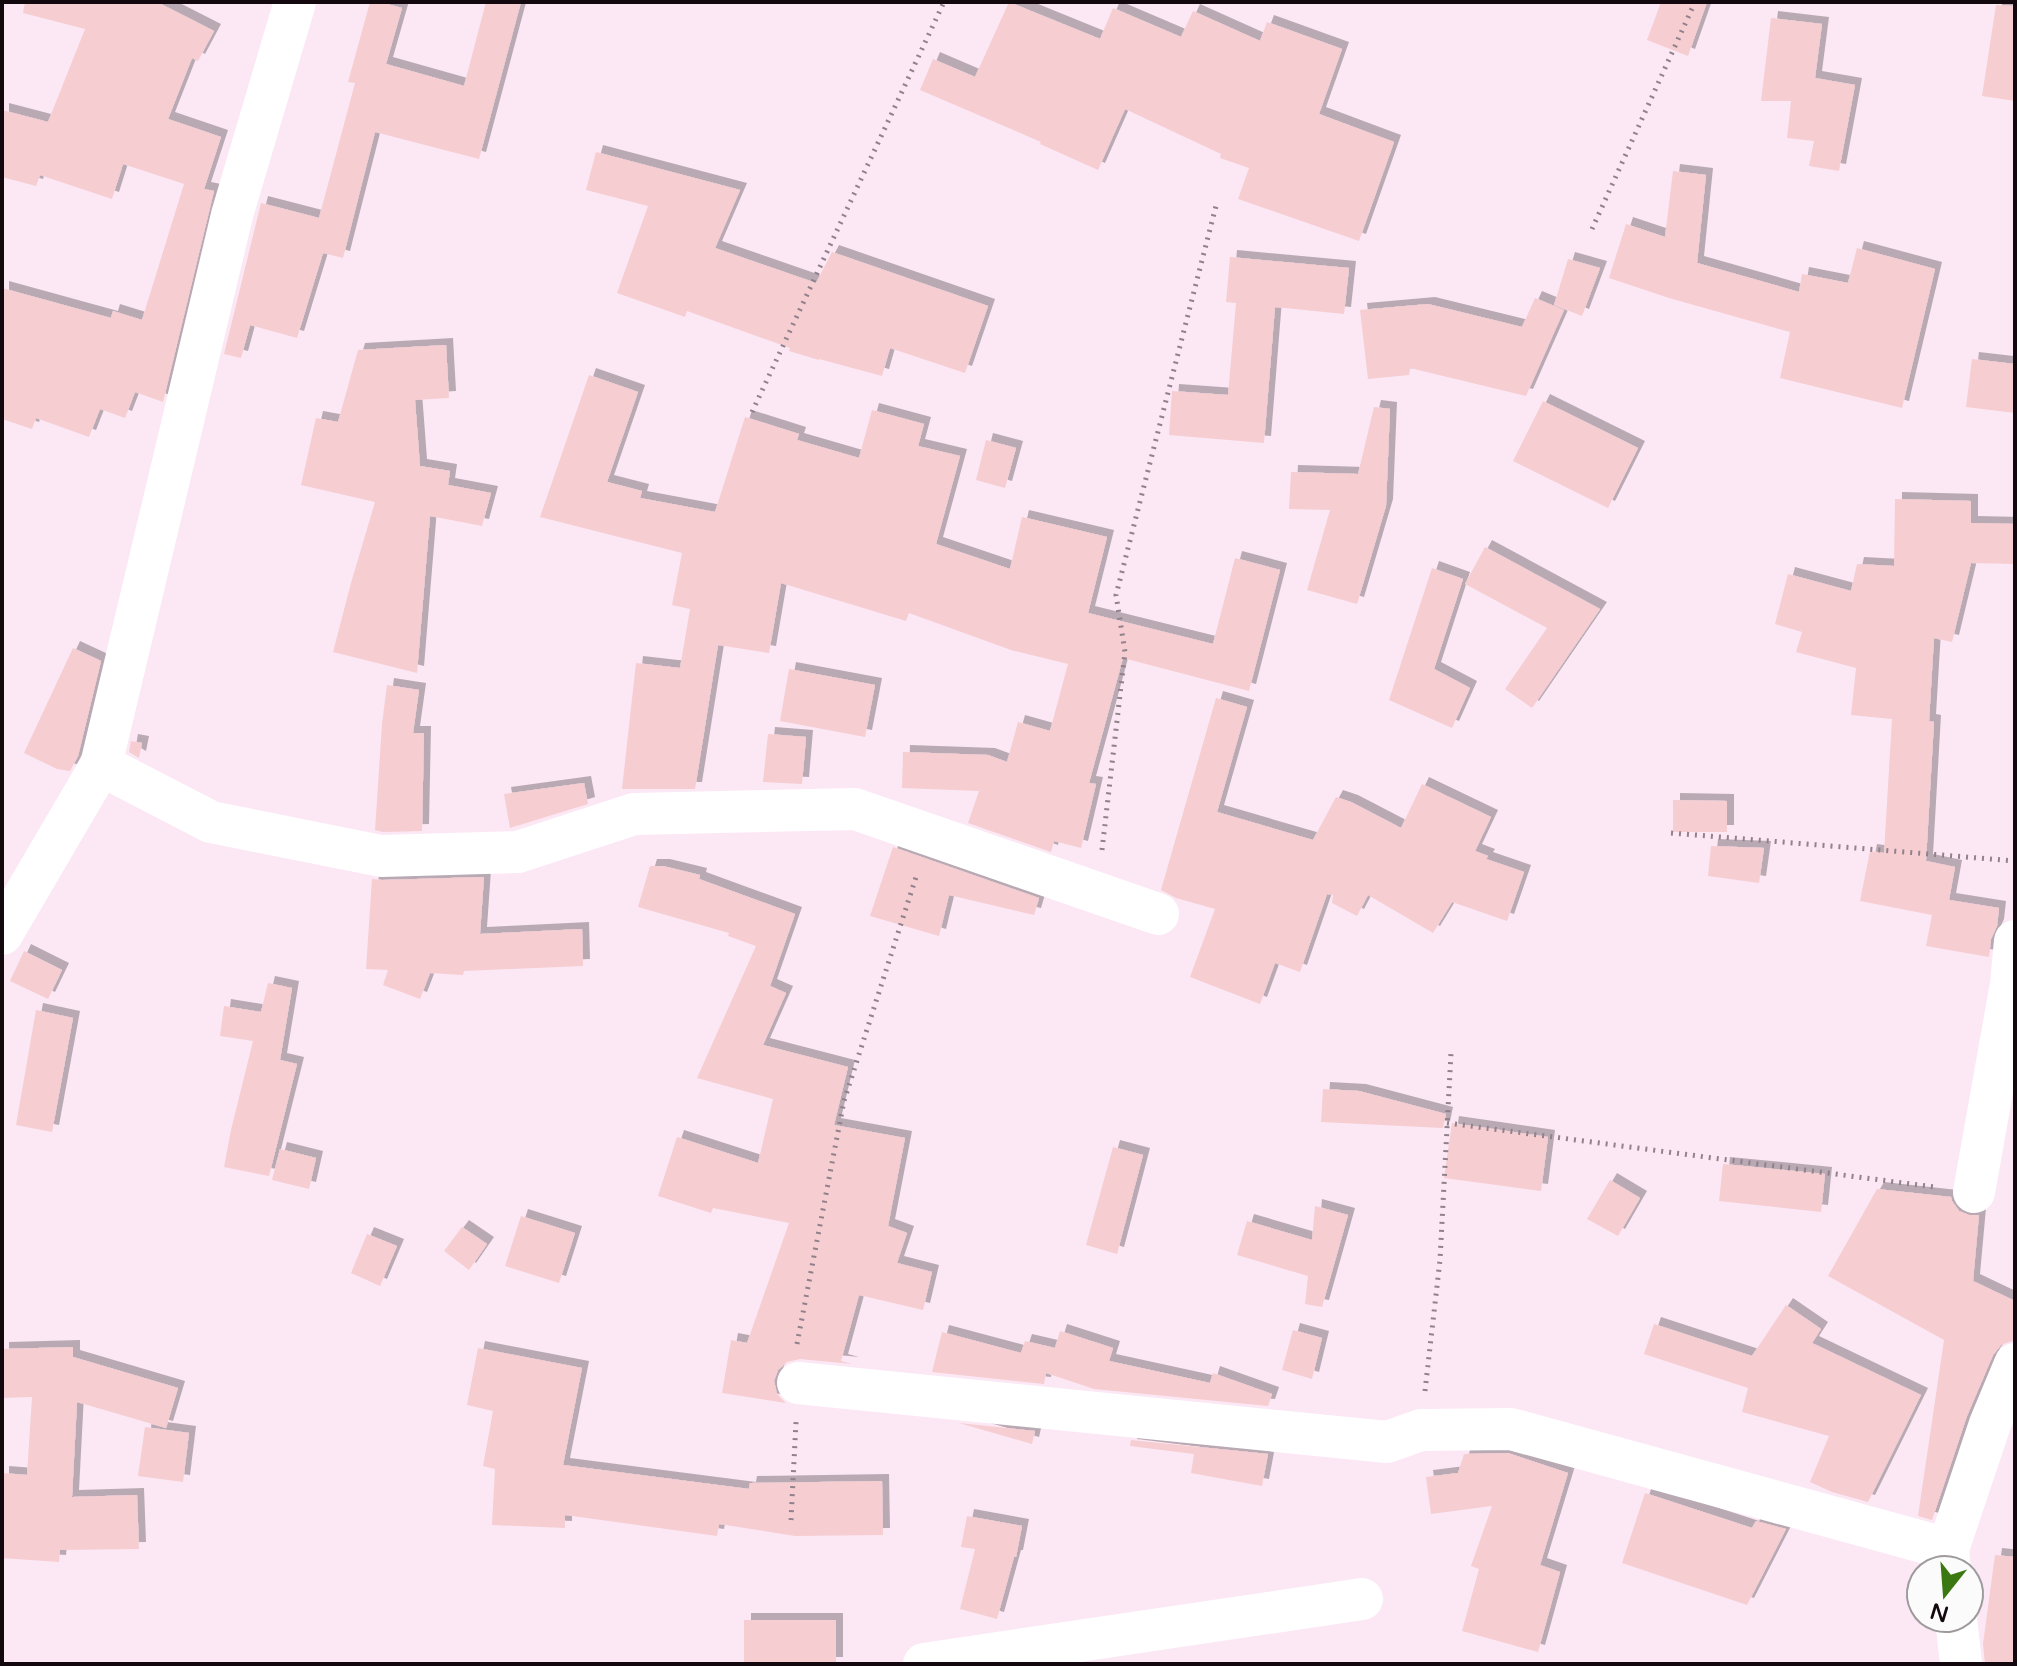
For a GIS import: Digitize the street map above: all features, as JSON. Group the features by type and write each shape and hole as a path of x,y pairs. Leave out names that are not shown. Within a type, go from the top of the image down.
{"street":[{"path":"2,934 101,765 232,215 295,2"},
{"path":"101,765 211,822 381,856 518,852 634,814 855,809 1158,914"},
{"path":"1974,1192 2011,984 2015,941"},
{"path":"1951,1554 1990,1424 2015,1364"},
{"path":"798,1383 1387,1442 1421,1430 1511,1429 1929,1554"},
{"path":"924,1664 1362,1599"},
{"path":"1958,1634 1961,1664"}],"path":[{"path":"752,412 944,2"},
{"path":"1592,229 1695,2"},
{"path":"1097,893 1125,652 1116,595 1217,202"},
{"path":"1671,833 2015,861"},
{"path":"791,1520 798,1383 796,1350 844,1101 929,835"},
{"path":"1421,1430 1440,1260 1451,1053"},
{"path":"1447,1123 1974,1192"}],"building":[{"path":"25,2 157,2 214,31 198,61 192,58 168,119 221,137 204,189 214,191 163,402 135,392 125,418 100,409 89,437 36,418 32,429 2,419 2,288 111,318 113,311 142,320 184,184 123,164 112,199 40,175 36,186 2,177 2,110 48,122 85,29 23,13"},
{"path":"370,2 402,8 386,64 464,86 486,2 521,2 479,159 375,132 343,258 323,253 297,338 250,325 241,358 224,354 261,203 319,218 355,83 348,82"},
{"path":"1009,2 1100,39 1113,8 1181,37 1193,11 1260,41 1267,22 1342,49 1319,114 1394,142 1359,241 1238,199 1249,168 1220,158 1221,154 1125,109 1098,170 920,90 933,59 975,77"},
{"path":"1661,2 1707,2 1688,56 1647,40"},
{"path":"1996,5 2015,6 2015,101 1982,96"},
{"path":"1771,18 1822,24 1815,78 1855,85 1839,171 1809,166 1814,141 1787,138 1791,101 1761,101"},
{"path":"596,152 740,190 715,248 816,283 832,252 988,306 965,373 890,348 882,376 789,351 790,348 687,311 685,317 617,293 648,206 586,190"},
{"path":"1673,171 1706,175 1697,263 1799,292 1802,274 1848,283 1857,248 1935,269 1902,408 1780,378 1790,332 1609,278 1626,224 1665,237"},
{"path":"1230,257 1349,268 1344,314 1275,307 1264,443 1169,435 1172,391 1228,395 1236,303 1226,302"},
{"path":"1568,259 1600,268 1582,316 1554,305"},
{"path":"1535,298 1564,310 1526,396 1410,368 1409,375 1368,379 1360,310 1428,304 1522,327"},
{"path":"446,345 449,398 415,400 420,466 450,471 448,485 491,493 482,526 430,516 417,673 333,652 375,502 301,485 316,418 338,422 358,350"},
{"path":"1972,359 2015,364 2015,413 1966,407"},
{"path":"589,375 638,392 607,482 642,491 640,498 715,512 745,417 799,434 797,440 859,458 872,410 924,424 918,446 960,456 936,544 1010,569 1022,517 1107,537 1088,613 1213,644 1235,558 1280,570 1249,691 1123,658 1089,783 1096,784 1081,848 1054,841 1051,852 968,823 979,791 902,788 903,752 988,755 1007,762 1018,722 1050,731 1068,664 1011,650 909,613 906,621 781,583 769,653 718,645 695,789 622,789 636,663 680,668 690,609 672,605 682,553 540,517"},
{"path":"1543,401 1638,448 1608,508 1513,461"},
{"path":"1374,407 1390,409 1386,506 1357,604 1307,590 1330,510 1289,509 1291,472 1358,474"},
{"path":"986,440 1016,448 1005,488 976,480"},
{"path":"1895,499 1971,501 1971,523 2015,524 2015,564 1971,563 1952,642 1934,638 1929,721 1934,722 1926,861 1955,867 1949,900 1999,908 1989,957 1926,946 1932,915 1860,901 1870,851 1884,853 1892,719 1851,715 1856,668 1796,652 1802,632 1775,624 1788,574 1851,591 1857,564 1894,566"},
{"path":"1485,547 1600,609 1532,708 1505,689 1547,628 1465,584"},
{"path":"1432,568 1463,579 1434,669 1470,688 1452,728 1389,700"},
{"path":"73,648 101,661 78,756 70,771 57,769 24,753"},
{"path":"789,669 875,685 865,737 780,721"},
{"path":"387,685 419,690 413,733 424,733 422,831 375,830"},
{"path":"1216,698 1247,707 1217,812 1313,840 1336,797 1401,828 1422,784 1491,817 1475,851 1488,856 1486,859 1524,872 1507,921 1452,902 1433,933 1368,895 1357,916 1332,903 1333,895 1327,894 1300,972 1275,963 1260,1004 1190,977 1215,909 1176,898 1161,890"},
{"path":"768,734 806,737 802,784 763,782"},
{"path":"131,741 142,743 139,758 129,752"},
{"path":"584,783 588,804 510,828 504,794"},
{"path":"1673,800 1727,801 1727,832 1673,832"},
{"path":"1711,846 1764,848 1759,883 1708,876"},
{"path":"893,847 1039,898 1034,915 949,895 939,936 870,916"},
{"path":"650,866 700,875 699,879 795,914 770,986 786,993 763,1045 848,1067 834,1125 905,1138 888,1226 907,1233 897,1263 932,1272 923,1310 859,1295 841,1361 852,1364 800,1359 787,1362 778,1370 774,1381 777,1394 786,1403 722,1393 731,1340 747,1343 789,1223 713,1208 711,1213 658,1196 677,1137 758,1163 773,1099 697,1078 756,946 728,936 729,933 638,907"},
{"path":"484,877 480,934 582,929 583,966 464,971 463,975 430,973 420,999 383,985 388,970 366,969 372,879"},
{"path":"24,951 62,970 48,999 10,981"},
{"path":"268,983 292,988 280,1060 297,1064 269,1176 224,1167 253,1041 220,1036 224,1006 261,1012"},
{"path":"36,1010 73,1018 52,1132 16,1125"},
{"path":"1323,1089 1359,1091 1446,1114 1443,1128 1321,1122"},
{"path":"1452,1123 1548,1137 1541,1191 1444,1178"},
{"path":"1113,1147 1143,1155 1117,1254 1086,1245"},
{"path":"280,1149 316,1158 309,1189 272,1180"},
{"path":"1723,1164 1825,1174 1821,1212 1719,1201"},
{"path":"1610,1180 1640,1198 1618,1236 1587,1219"},
{"path":"1877,1189 1951,1197 1959,1211 1979,1215 1973,1281 2015,1301 2015,1340 2001,1345 1993,1355 1967,1416 1932,1520 1918,1516 1944,1340 1828,1276"},
{"path":"1315,1206 1348,1215 1322,1307 1305,1304 1308,1276 1237,1255 1247,1221 1312,1240"},
{"path":"521,1216 575,1233 559,1283 505,1266"},
{"path":"462,1227 487,1244 469,1270 444,1251"},
{"path":"367,1234 397,1246 380,1286 351,1273"},
{"path":"1786,1305 1821,1329 1812,1343 1921,1395 1868,1502 1810,1482 1829,1436 1742,1412 1748,1388 1644,1354 1654,1324 1752,1356"},
{"path":"1293,1330 1322,1338 1312,1379 1282,1370"},
{"path":"1060,1331 1113,1348 1109,1361 1210,1383 1213,1373 1272,1394 1268,1406 1094,1389 1046,1373 1044,1384 932,1372 942,1332 1021,1353 1025,1341 1055,1348"},
{"path":"73,1347 73,1357 178,1388 166,1428 77,1402 72,1497 137,1495 139,1549 60,1550 59,1562 2,1558 2,1473 27,1475 32,1397 2,1398 2,1349"},
{"path":"478,1348 582,1368 563,1465 749,1489 750,1483 882,1481 883,1535 795,1536 719,1524 717,1536 565,1515 565,1528 492,1525 495,1469 483,1466 493,1411 467,1405"},
{"path":"959,1423 1035,1431 1032,1444"},
{"path":"145,1427 189,1433 183,1482 138,1476"},
{"path":"1131,1440 1268,1454 1262,1486 1191,1473 1194,1454 1130,1446"},
{"path":"1508,1453 1568,1473 1540,1565 1560,1572 1538,1652 1462,1631 1479,1569 1471,1566 1492,1506 1431,1514 1426,1477 1458,1473 1464,1454"},
{"path":"1645,1493 1752,1528 1756,1521 1786,1529 1747,1605 1622,1563"},
{"path":"967,1516 1022,1526 997,1619 960,1609 975,1549 961,1547"},
{"path":"1995,1555 2015,1557 2015,1664 1985,1664 1985,1629"},
{"path":"744,1620 836,1620 836,1664 744,1664"}]}
